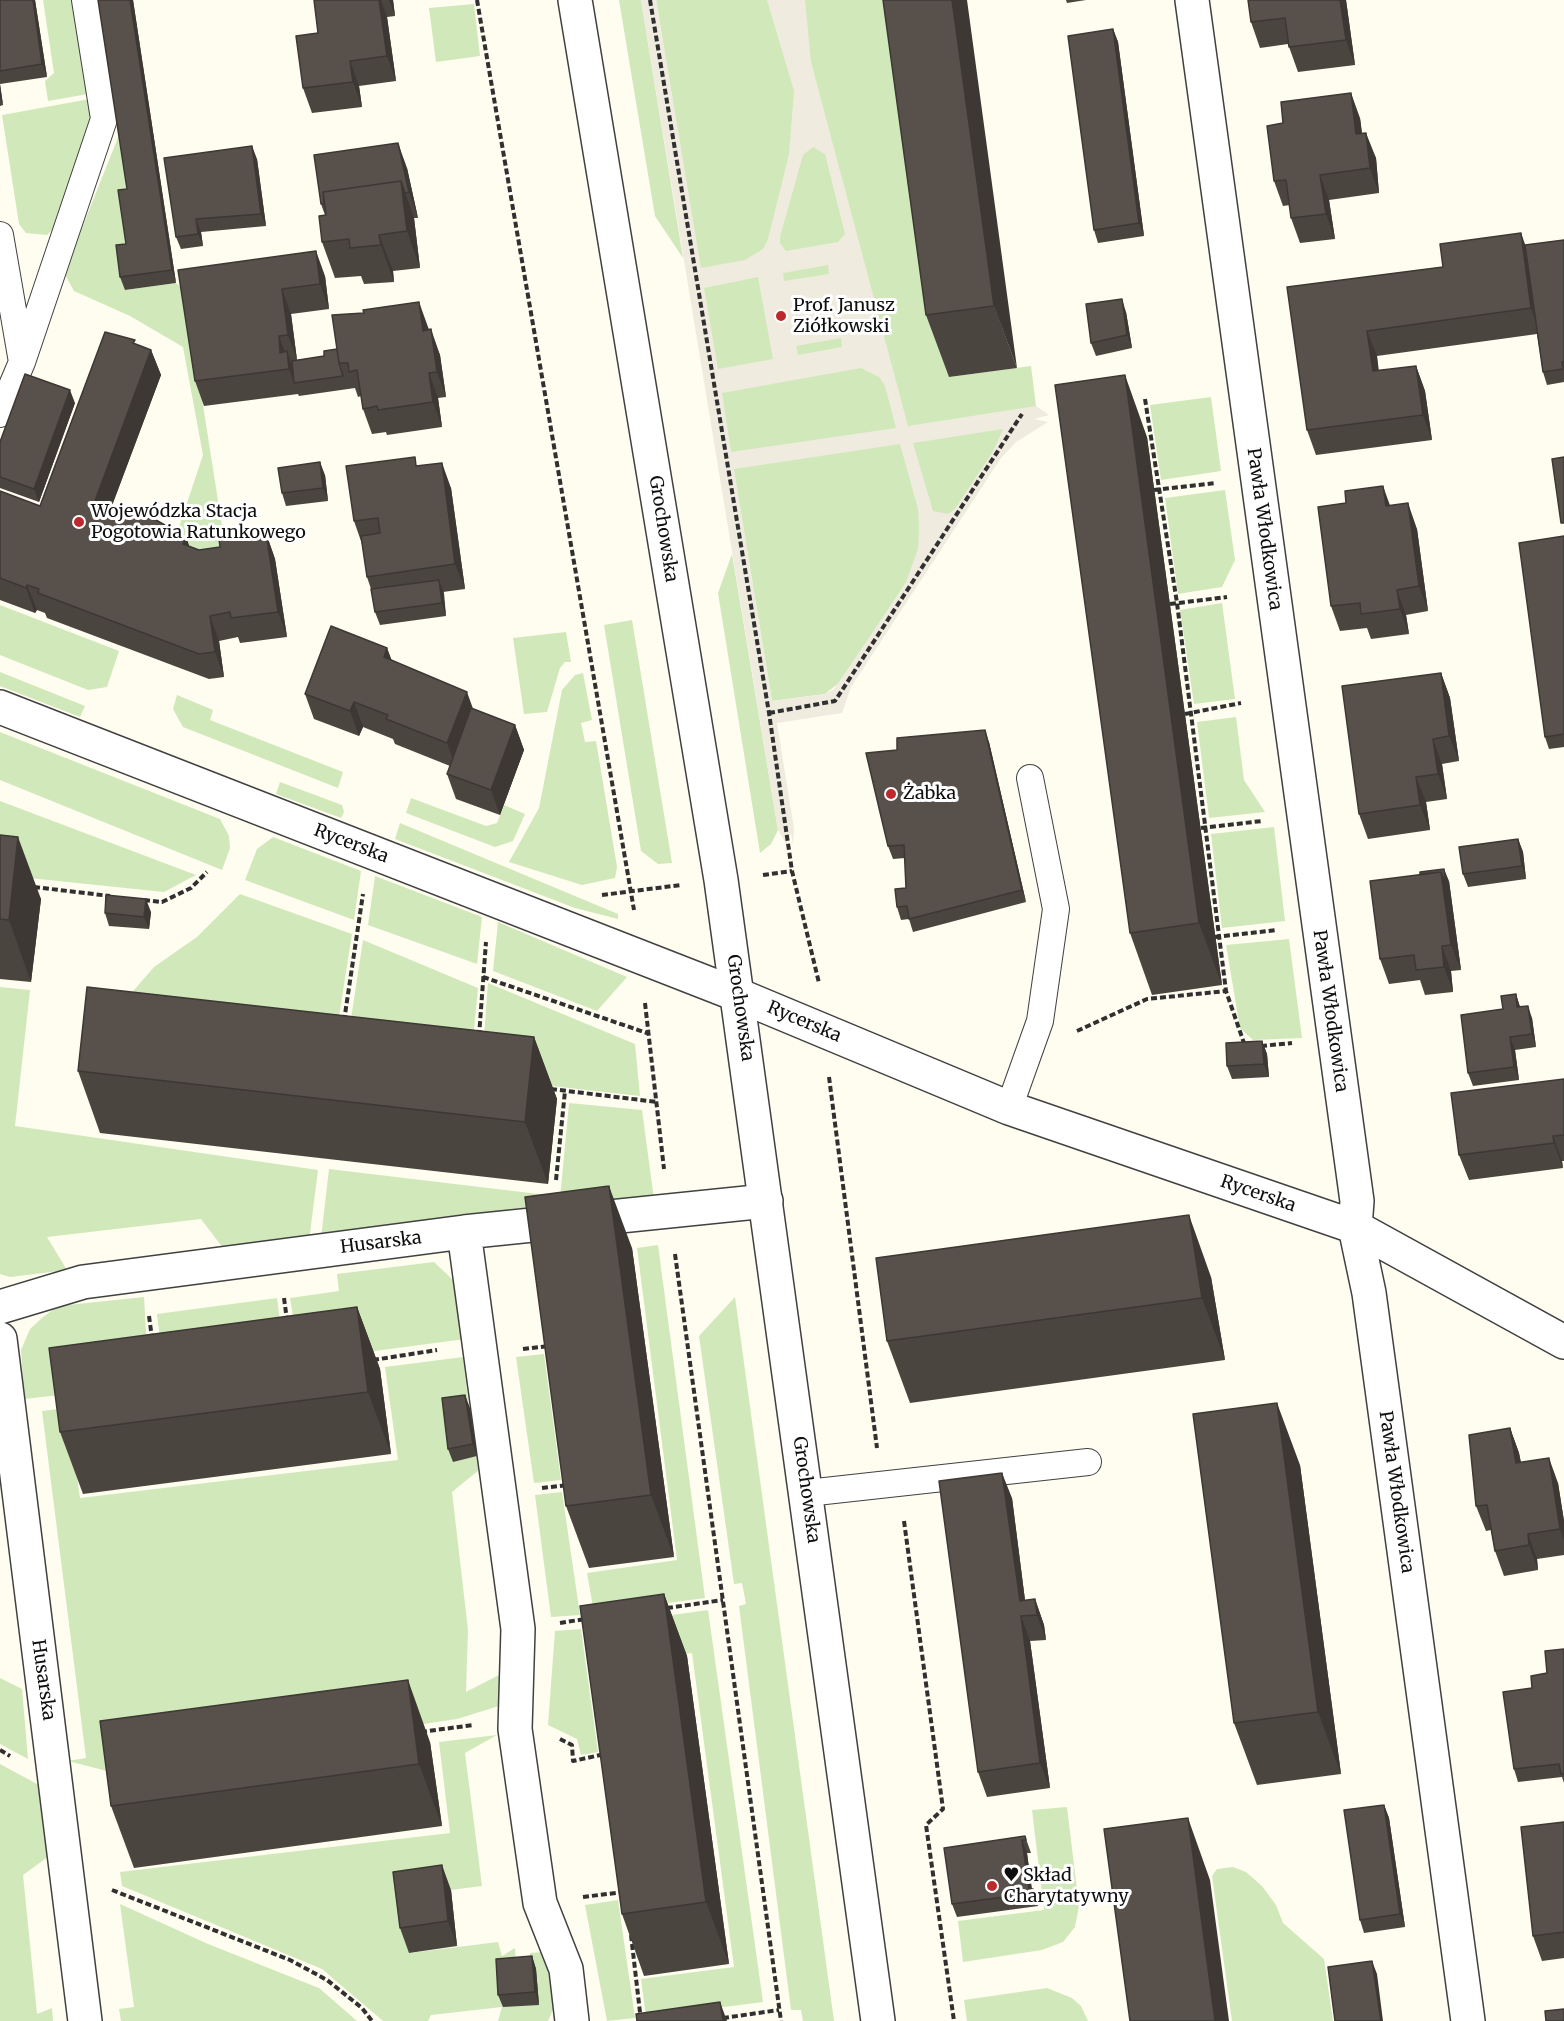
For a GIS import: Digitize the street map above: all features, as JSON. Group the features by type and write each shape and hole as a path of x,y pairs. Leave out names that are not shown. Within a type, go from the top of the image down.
{"street":[{"name":"Grochowska","path":"575,0 738,995 878,2021"},
{"name":"Pawła Włodkowica","path":"1192,0 1357,1201 1355,1227 1369,1293 1468,2021"},
{"name":"Rycerska","path":"0,707 738,995 1009,1108 1355,1227 1564,1342"},
{"name":"Husarska","path":"0,1307 83,1282 464,1232 766,1201"},
{"path":"464,1232 518,1629 515,1719 540,1903 566,1969 572,2021"},
{"name":"Husarska","path":"0,1339 85,2021"}],"lane":[{"path":"0,414 22,362 104,119 85,0"},
{"path":"0,235 22,362"},
{"path":"1009,1108 1040,1021 1056,909 1030,778"},
{"path":"807,1493 1088,1462"}],"path":[{"path":"477,0 642,957 647,1033 669,1210 781,2021"},
{"path":"650,0 769,713 792,872 818,978 827,1032 830,1099 882,1484 906,1525 908,1537 944,1809 926,1825 954,2021"},
{"path":"1145,399 1157,490 1177,603 1203,828 1226,991 1245,1047 1297,1042"},
{"path":"769,713 835,701 1022,414"},
{"path":"1157,490 1221,482"},
{"path":"1170,604 1227,597"},
{"path":"1185,714 1241,703"},
{"path":"1203,828 1267,820"},
{"path":"343,1031 369,851"},
{"path":"139,899 162,902 191,888 207,872"},
{"path":"23,886 116,897"},
{"path":"478,1046 490,898"},
{"path":"1217,937 1282,929"},
{"path":"483,977 647,1033"},
{"path":"1028,1054 1147,999 1226,991"},
{"path":"542,1088 657,1102"},
{"path":"551,1222 564,1091"},
{"path":"278,1256 287,1325"},
{"path":"144,1274 153,1344"},
{"path":"363,1361 480,1344"},
{"path":"656,1609 723,1600"},
{"path":"518,1629 589,1618"},
{"path":"413,1734 515,1719 572,1745 573,1761 614,1753"},
{"path":"605,1743 608,1766"},
{"path":"67,1872 290,1960 327,1980 362,2008 372,2021"},
{"path":"624,1881 627,1904"},
{"path":"630,1927 641,2021"},
{"path":"714,2019 779,2010"}],"green space":[{"path":"43,0 74,0 88,94 48,101 45,81 54,73"},
{"path":"619,0 641,0 683,258 655,216"},
{"path":"656,0 897,0 949,377 1031,366 1036,406 1004,429 993,452 840,682 825,694 772,701"},
{"path":"474,4 480,56 436,62 429,8"},
{"path":"90,99 94,130 58,224 47,235 26,233 19,224 2,115"},
{"path":"121,130 132,202 131,257 125,290 176,283 185,291 228,564 174,542 203,455 183,347 130,316 74,291 64,273"},
{"path":"1211,397 1221,471 1161,480 1150,405"},
{"path":"1225,490 1235,560 1222,587 1178,594 1165,498"},
{"path":"732,554 778,830 771,844 760,853 718,593"},
{"path":"1222,603 1235,699 1194,704 1180,610"},
{"path":"0,605 119,651 107,687 88,690 0,655"},
{"path":"632,620 672,863 658,864 641,851 604,625"},
{"path":"566,632 571,662 565,662 560,668 547,712 524,714 513,638"},
{"path":"0,672 85,706 80,717 0,686"},
{"path":"583,673 592,720 581,723 585,742 596,741 617,867 615,878 582,885 509,862 539,808 562,690 575,675"},
{"path":"177,695 213,710 210,720 343,772 338,788 183,727 173,709"},
{"path":"1236,717 1244,780 1265,812 1209,818 1197,722"},
{"path":"0,732 220,819 229,836 230,848 222,870 0,780"},
{"path":"280,782 342,805 344,812 341,818 276,794"},
{"path":"411,798 486,826 497,823 504,805 525,814 513,841 495,847 406,813"},
{"path":"0,801 196,875 164,892 0,875"},
{"path":"400,823 618,914 618,919 575,908 395,839"},
{"path":"1274,827 1285,921 1222,928 1211,834"},
{"path":"273,837 361,871 354,920 245,880 257,849"},
{"path":"375,876 482,917 477,964 368,925"},
{"path":"240,894 352,934 333,1055 122,1004 154,967 197,937"},
{"path":"498,922 627,977 597,1011 493,971"},
{"path":"1289,939 1302,1038 1253,1040 1240,1028 1226,945"},
{"path":"363,940 478,988 470,1072 345,1058"},
{"path":"488,983 635,1044 640,1096 481,1078"},
{"path":"0,987 30,990 15,1126 318,1170 309,1241 226,1252 201,1219 47,1237 67,1270 10,1277 0,1274"},
{"path":"569,1103 642,1110 654,1199 559,1209"},
{"path":"329,1169 547,1195 545,1212 321,1238"},
{"path":"658,1245 705,1598 594,1613 587,1573 677,1560 637,1248"},
{"path":"434,1262 452,1279 458,1292 465,1339 300,1361 290,1298 339,1291 337,1274"},
{"path":"144,1297 149,1385 24,1399 21,1350 30,1329 43,1317 58,1306"},
{"path":"735,1297 834,2021 803,2021 801,2010 791,2010 739,1606 746,1604 742,1583 734,1584 699,1336"},
{"path":"277,1298 286,1368 165,1383 157,1314"},
{"path":"544,1354 561,1480 534,1483 516,1357"},
{"path":"463,1357 469,1408 453,1461 477,1456 479,1470 452,1492 468,1630 466,1692 499,1675 499,1706 457,1719 107,1771 68,1761 86,1758 42,1411 67,1408 80,1498 398,1460 385,1367"},
{"path":"562,1492 580,1615 551,1617 535,1495"},
{"path":"708,1610 763,2002 646,2017 641,1979 734,1967 692,1653 599,1665 594,1626"},
{"path":"581,1629 598,1752 581,1755 577,1739 548,1725 555,1631"},
{"path":"0,1678 22,1689 28,1759 0,1744"},
{"path":"497,1735 465,1753 482,1886 403,1896 410,1953 498,1942 502,1956 515,1948 516,1970 531,1970 530,1953 543,1952 556,2003 548,2021 498,2021 502,2007 431,2015 428,2021 383,2021 322,1969 122,1886 120,1872 450,1833 439,1742"},
{"path":"0,1764 39,1785 49,1856 23,1875 37,2014 52,2008 53,2021 0,2021"},
{"path":"1067,1807 1079,1906 1075,1927 1063,1942 1042,1950 963,1962 958,1921 1044,1910 1032,1810"},
{"path":"1233,1867 1246,1872 1262,1886 1276,1905 1283,1923 1324,1959 1333,2021 1232,2021 1212,1876 1217,1869"},
{"path":"618,1900 635,2018 607,2021 585,1905"},
{"path":"120,1904 208,1944 319,1988 357,2021 121,2021 119,2009 134,2007"},
{"path":"1047,1988 1072,1998 1081,2006 1088,2021 967,2021 964,2000"}],"shaded area":[{"path":"641,0 656,0 701,268 745,260 763,249 768,239 789,154 794,91 767,0 805,0 811,62 908,426 1036,406 1049,415 1034,419 1048,422 1016,442 1001,458 851,687 842,713 777,723 794,829 793,845 791,833 786,844 778,830","holes":["813,147 825,154 845,234 838,242 786,251 780,243 780,237 803,155","828,265 829,274 784,281 783,273","758,277 773,359 718,369 704,288","841,338 842,347 798,355 796,346","861,368 879,377 885,386 896,428 731,452 722,393","1003,429 993,452 955,509 948,514 933,511 913,443","900,444 918,509 919,529 918,549 905,585 834,689 825,694 772,701 734,469"]}],"building":[{"path":"0,0 33,0 42,64 0,71"},
{"path":"98,0 130,0 172,270 120,277 116,245 126,244 118,190 127,189"},
{"path":"314,0 379,0 387,56 350,61 353,82 303,88 296,36 318,33"},
{"path":"883,0 952,0 994,306 926,315"},
{"path":"1248,0 1340,0 1346,40 1289,47 1285,18 1251,22"},
{"path":"1113,29 1139,223 1094,230 1068,36"},
{"path":"1351,93 1356,134 1366,133 1370,168 1320,175 1326,214 1291,218 1286,180 1274,181 1267,126 1283,123 1281,102"},
{"path":"398,143 409,192 405,193 401,181 323,192 324,204 321,204 314,155"},
{"path":"252,146 261,214 196,219 198,234 176,237 164,158"},
{"path":"401,181 407,231 379,235 381,245 350,248 349,239 322,242 319,216 326,215 323,192"},
{"path":"1521,233 1531,308 1367,331 1373,371 1416,366 1423,415 1307,430 1287,287 1443,267 1440,244"},
{"path":"1564,240 1563,369 1543,372 1525,245"},
{"path":"316,251 320,284 282,289 288,335 279,336 280,353 287,351 289,369 195,381 178,270"},
{"path":"1122,299 1127,335 1091,343 1086,304"},
{"path":"419,302 423,331 431,329 437,372 429,373 433,402 378,410 377,406 363,409 357,370 349,372 348,363 339,363 332,315 364,313 363,310"},
{"name":"Wojewódzka Stacja Pogotowia Ratunkowego","path":"105,332 135,340 133,343 151,350 92,509 107,515 109,508 156,520 186,537 183,544 199,550 220,547 219,539 266,533 278,612 231,618 230,612 210,616 215,652 199,654 38,593 39,589 27,585 26,588 0,578 0,491 40,506"},
{"path":"337,349 343,376 294,383 292,361 324,356 324,351"},
{"path":"25,374 70,390 34,489 0,477 0,442"},
{"path":"1125,375 1199,923 1130,933 1055,385"},
{"path":"415,457 416,466 442,463 455,564 367,577 361,536 380,533 378,518 354,521 346,466"},
{"path":"1564,457 1564,523 1561,523 1552,459"},
{"path":"320,462 323,488 282,493 278,468"},
{"path":"1383,486 1386,506 1408,503 1419,586 1397,590 1400,609 1361,614 1360,603 1331,606 1318,507 1346,503 1345,491"},
{"path":"1564,536 1564,734 1545,737 1519,543"},
{"path":"439,580 442,603 375,612 371,589"},
{"path":"331,626 387,648 384,657 467,692 447,743 386,719 388,715 354,702 350,711 305,694"},
{"path":"1441,673 1449,736 1433,739 1438,774 1416,777 1420,805 1359,814 1342,686"},
{"path":"471,708 515,725 491,790 447,774"},
{"path":"985,730 1022,890 909,919 907,906 897,907 895,889 906,888 904,845 888,846 866,753 897,750 897,738"},
{"path":"0,835 18,837 9,920 0,919"},
{"path":"1518,839 1522,866 1463,874 1459,847"},
{"path":"1444,869 1446,884 1441,872 1420,874 1420,872"},
{"path":"1441,872 1451,945 1442,946 1444,967 1416,970 1414,955 1380,959 1370,881"},
{"path":"106,895 146,899 144,917 105,913"},
{"path":"87,987 534,1037 525,1122 78,1071"},
{"path":"1516,994 1517,1007 1528,1006 1532,1034 1510,1037 1514,1067 1468,1073 1461,1015 1503,1009 1501,996"},
{"path":"1262,1041 1264,1064 1227,1066 1226,1043"},
{"path":"1564,1079 1564,1135 1553,1136 1554,1143 1459,1155 1451,1093"},
{"path":"609,1186 651,1495 566,1506 525,1197"},
{"path":"1189,1215 1202,1298 887,1341 876,1258"},
{"path":"357,1307 368,1392 60,1432 49,1348"},
{"path":"465,1395 473,1444 448,1449 442,1398"},
{"path":"1277,1403 1318,1712 1234,1723 1193,1414"},
{"path":"1510,1428 1516,1463 1549,1458 1560,1529 1528,1534 1529,1545 1495,1551 1487,1505 1476,1506 1469,1435"},
{"path":"1002,1473 1020,1601 1035,1599 1037,1615 1021,1616 1040,1763 978,1772 939,1481"},
{"path":"664,1594 706,1902 622,1914 580,1606"},
{"path":"1564,1649 1564,1774 1561,1774 1559,1764 1514,1769 1503,1692 1532,1688 1531,1676 1547,1673 1545,1651"},
{"path":"408,1680 419,1764 111,1806 100,1721"},
{"path":"1384,1805 1400,1914 1360,1920 1344,1810"},
{"path":"1188,1818 1215,2021 1130,2021 1104,1829"},
{"path":"1564,1822 1564,1932 1533,1936 1521,1827"},
{"name":"♥ Skład Charytatywny","path":"1025,1836 1026,1840 1022,1840 1029,1889 1033,1889 1033,1893 952,1904 944,1848"},
{"path":"442,1865 448,1921 400,1928 393,1872"},
{"path":"532,1956 535,1992 498,1995 496,1959"},
{"path":"1372,1961 1381,2021 1335,2021 1328,1967"},
{"path":"720,2002 723,2021 637,2021 636,2014"},
{"path":"1564,2009 1564,2021 1546,2021 1545,2011"}],"place":[{"name":"Prof. Janusz Ziółkowski","path":"781,316"},
{"name":"Wojewódzka Stacja Pogotowia Ratunkowego","path":"79,522"},
{"name":"Żabka","path":"891,794"},
{"name":"♥ Skład Charytatywny","path":"992,1886"}]}
